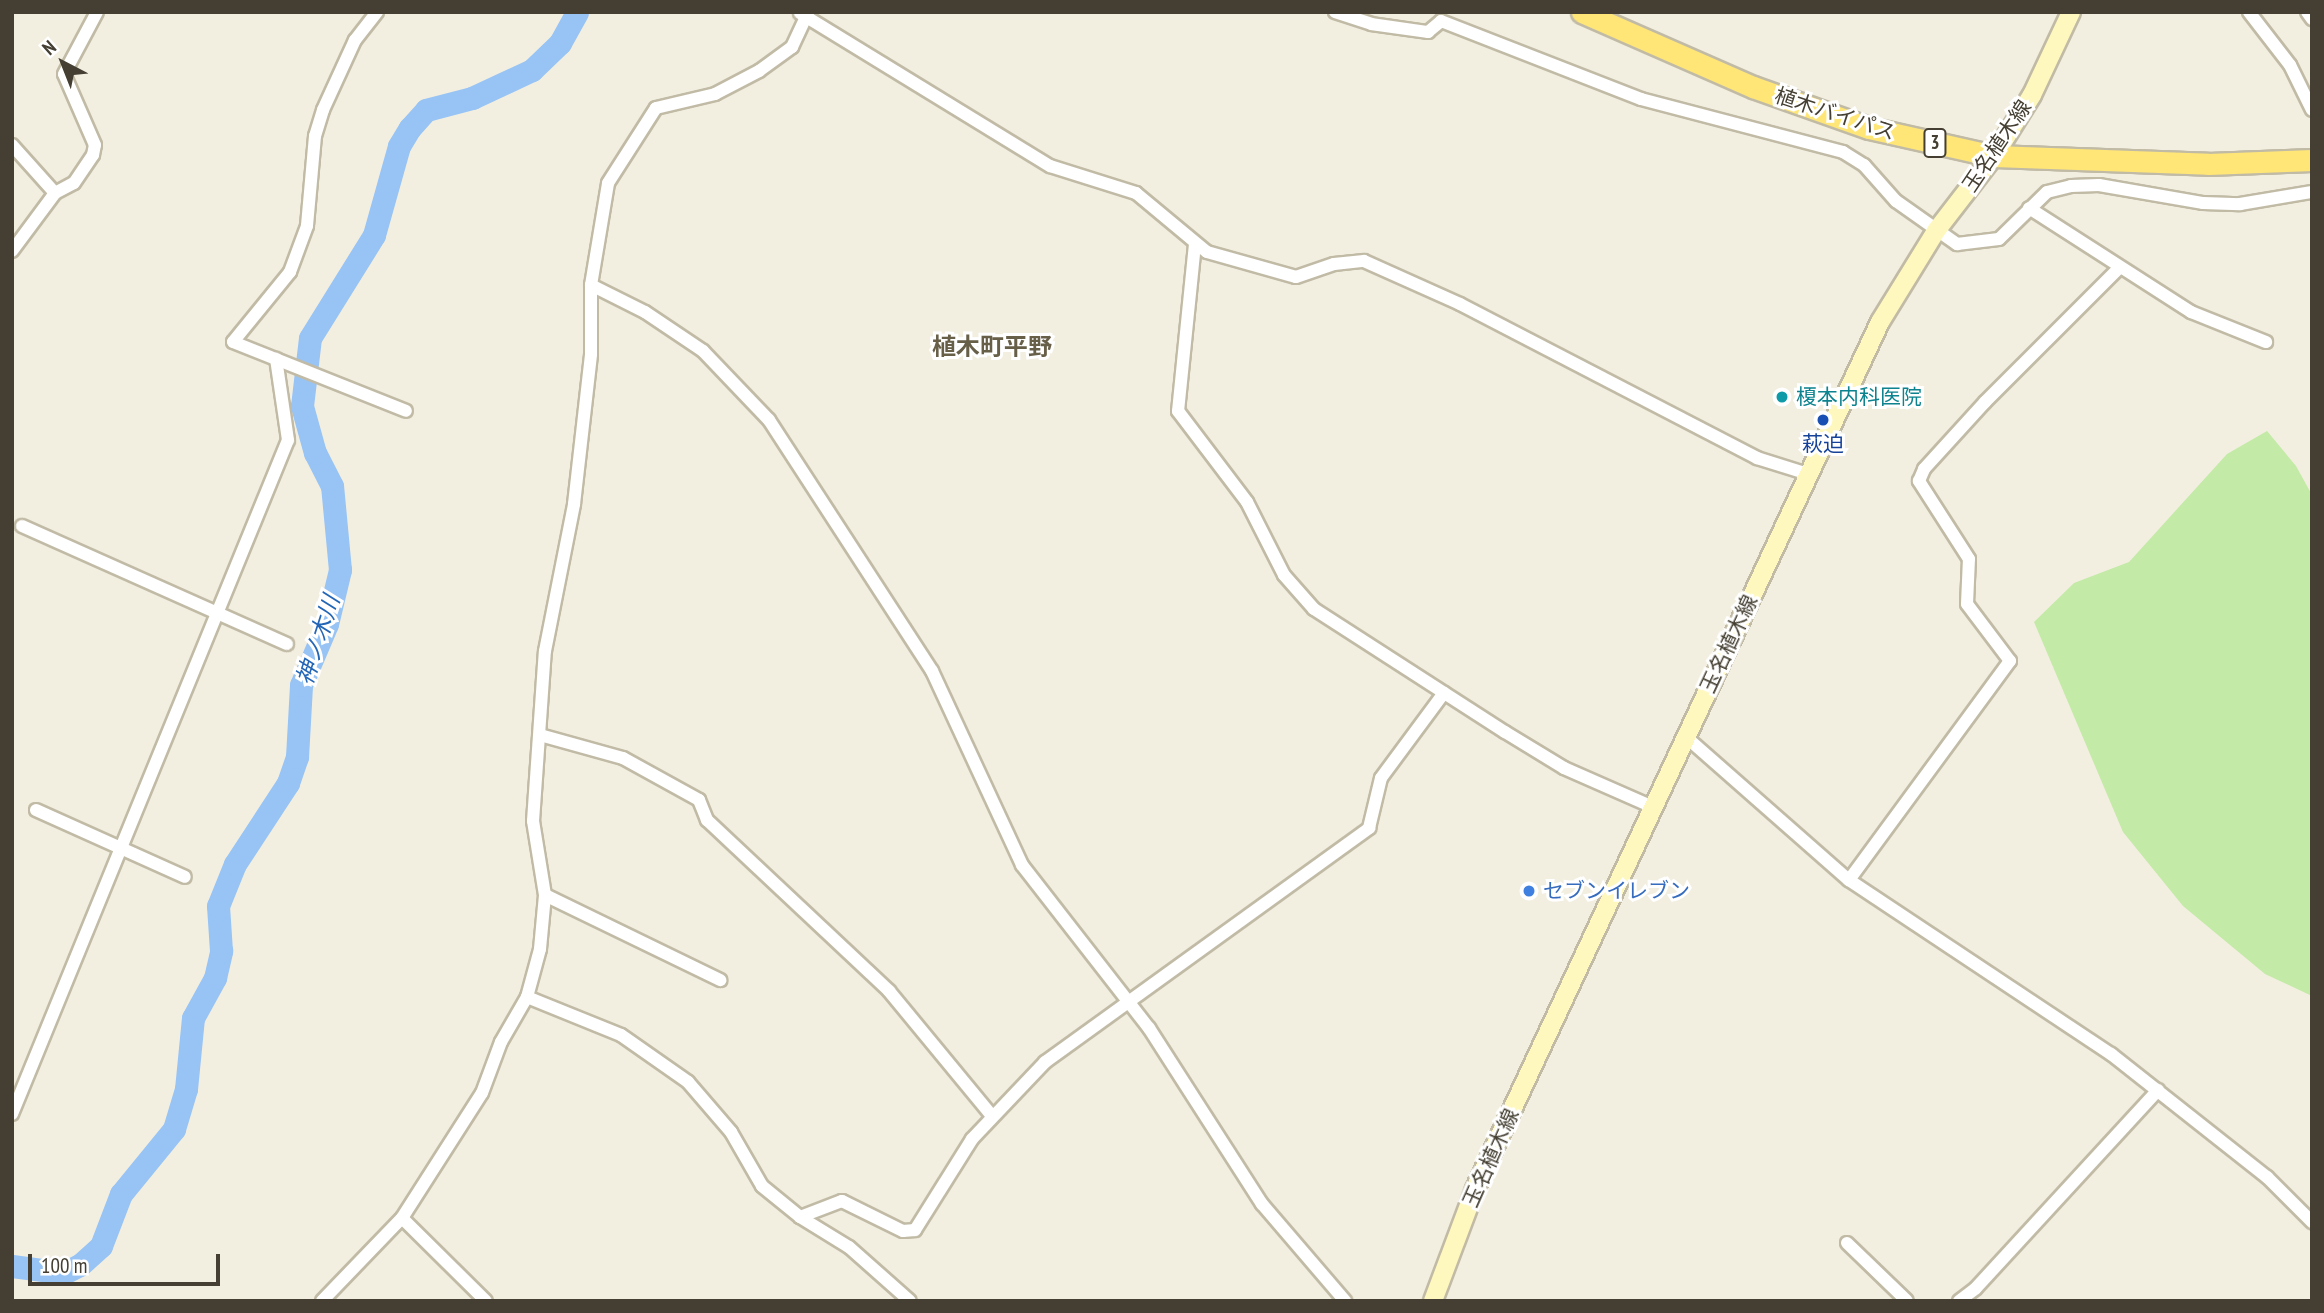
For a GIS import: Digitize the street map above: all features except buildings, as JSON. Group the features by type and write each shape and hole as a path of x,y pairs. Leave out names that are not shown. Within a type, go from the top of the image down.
{"highway":[{"name":"植木バイパス","path":"1582,12 1753,88 1869,128 1994,156 2208,164 2312,160"}],"main road":[{"name":"玉名植木線","path":"1433,1301 1475,1189 1880,322 1936,231 1994,156 2032,95 2071,12"}],"street":[{"path":"12,251 55,193 74,183 93,155 95,145 64,74 97,12"},
{"path":"377,12 355,40 323,110 315,136 307,226 290,272 233,342 406,411"},
{"path":"1335,12 1371,24 1428,32 1441,21 1641,99 1843,152 1864,165 1896,201 1956,244 1976,245 1999,239 2047,192 2071,186 2098,185 2203,203 2241,204 2312,192"},
{"path":"2249,12 2305,82 2312,110"},
{"path":"2307,12 2312,19"},
{"path":"322,1301 402,1218 482,1093 501,1042 527,997 540,949 545,895 533,821 545,651 576,490 591,354 591,285 608,183 623,153 656,108 715,94 759,71 792,47 805,14 1049,166 1136,193 1207,252 1296,277 1334,264 1364,261 1460,304 1757,458 1808,474"},
{"path":"12,145 55,193"},
{"path":"2029,208 2119,268 2192,312 2266,342"},
{"path":"1195,244 1178,411 1247,502 1284,575 1314,609 1444,693 1564,768 1653,807"},
{"path":"1849,880 2010,661 1967,604 1969,559 1919,481 1924,469 1985,402 2119,268"},
{"path":"591,285 645,312 703,351 769,420 932,671 1022,865 1130,1002 1262,1204 1345,1301"},
{"path":"12,1114 288,440 276,359"},
{"path":"23,526 287,644"},
{"path":"800,1217 842,1201 903,1231 915,1230 950,1172 992,1116 1045,1062 1369,828 1381,778 1444,693"},
{"path":"540,735 622,758 699,800 707,820 889,991 992,1116"},
{"path":"1686,737 1849,880 2158,1090 2267,1177 2312,1222"},
{"path":"36,810 185,877"},
{"path":"545,895 720,981"},
{"path":"527,997 621,1035 688,1082 731,1132 762,1186 800,1217 849,1247 910,1301"},
{"path":"1959,1301 1976,1288 2158,1090"},
{"path":"402,1218 486,1301"},
{"path":"1847,1243 1907,1301"}],"green space":[{"path":"2267,431 2296,466 2312,495 2312,996 2265,974 2183,906 2123,832 2034,622 2074,583 2129,562 2227,454"}],"waterway":[{"name":"神ノ木川","path":"12,1266 64,1273 80,1265 101,1246 121,1194 174,1129 186,1089 193,1018 215,978 221,951 218,906 235,864 288,783 297,757 301,685 327,624 340,570 332,486 315,453 302,406 310,338 374,235 399,146 410,128 426,110 472,98 532,70 560,43 577,12"}],"place":[{"name":"榎本内科医院","path":"1782,397"},
{"name":"萩迫","path":"1823,420"},
{"name":"セブンイレブン","path":"1529,891"}],"district":[{"name":"植木町平野","path":"992,347"}]}
